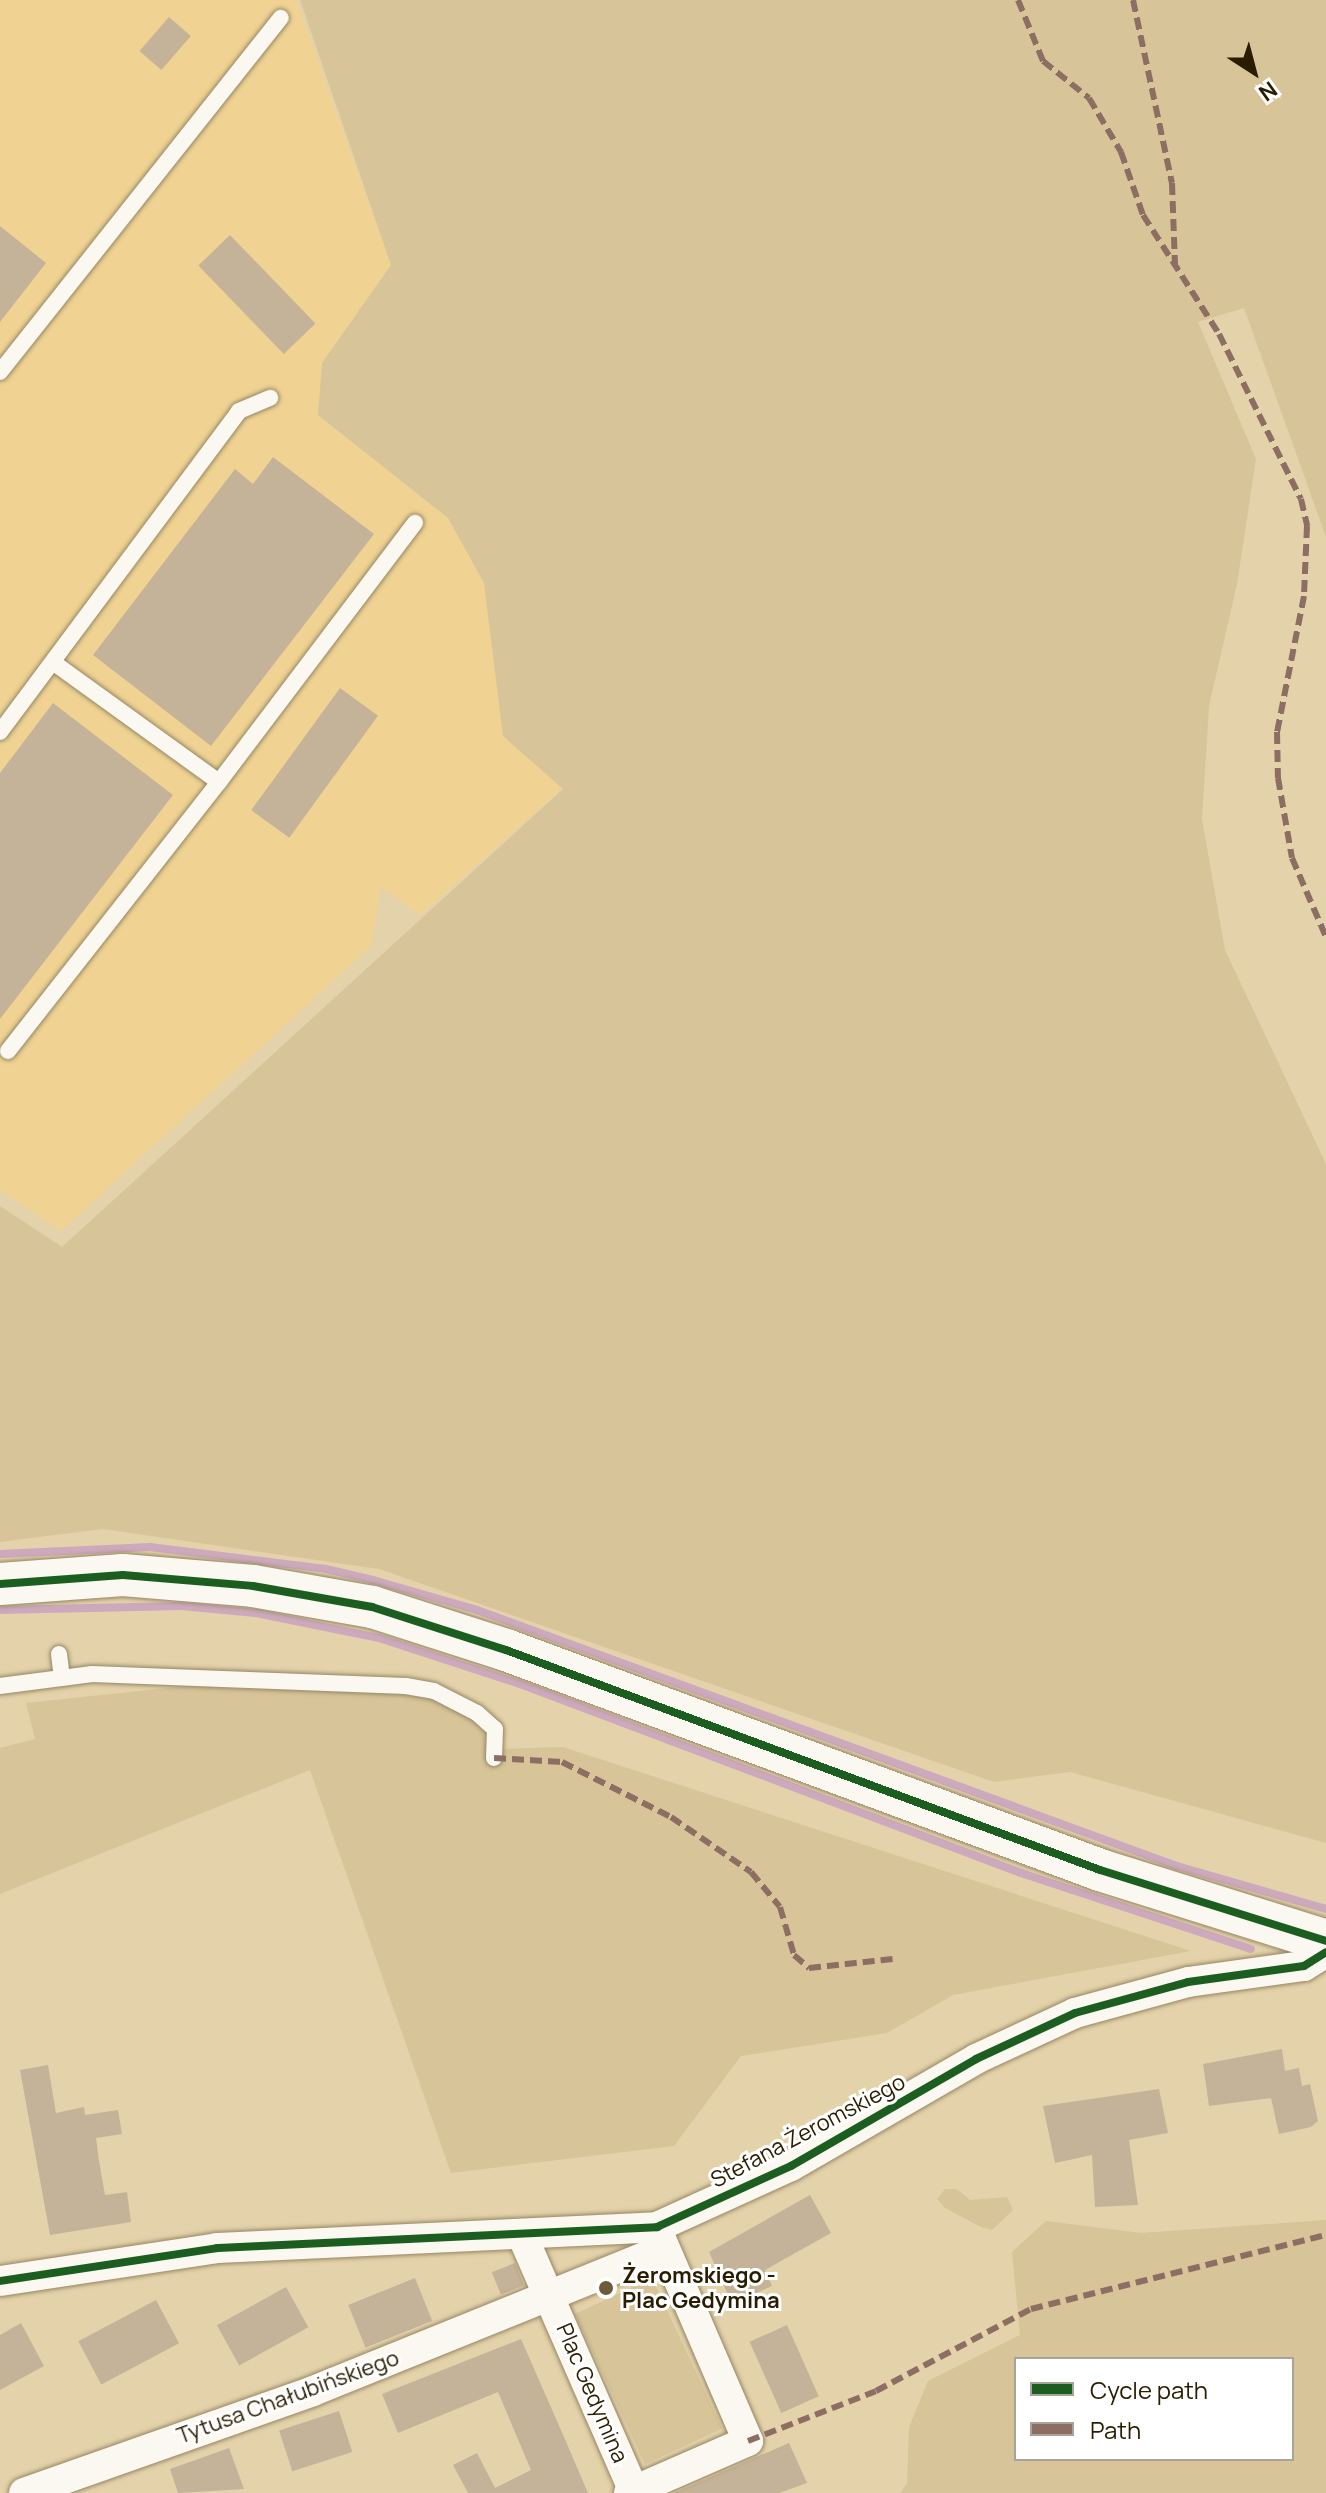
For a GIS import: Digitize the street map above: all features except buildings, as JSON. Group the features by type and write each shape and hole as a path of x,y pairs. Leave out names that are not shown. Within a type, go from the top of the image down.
{"street":[{"path":"0,1584 123,1575 253,1586 372,1607 506,1650 1100,1870 1326,1941"},
{"name":"Stefana Żeromskiego","path":"0,2281 217,2248 522,2235 659,2238 976,2059 1075,2013 1188,1982 1304,1966 1326,1952"},
{"name":"Plac Gedymina","path":"522,2235 632,2492 748,2441 659,2238 550,2297"},
{"name":"Tytusa Chałubińskiego","path":"24,2493 313,2391 550,2297"}],"lane":[{"path":"0,372 281,18"},
{"path":"0,732 239,411 270,398"},
{"path":"8,1051 219,782 415,523"},
{"path":"54,663 219,782"},
{"path":"59,1654 62,1678"},
{"path":"0,1686 62,1678 220,1676 406,1686 434,1691 477,1713 495,1729 494,1758"}],"shaded area":[{"path":"0,0 296,0 391,265 323,363 318,414 448,518 484,583 503,736 563,788 420,915 381,887 371,946 61,1231 0,1190"},
{"path":"300,0 1326,0 1326,537 1244,308 1198,322 1256,459 1237,584 1209,706 1202,819 1225,950 1326,1164 1326,1843 1070,1772 994,1782 379,1569 103,1529 0,1542 0,1206 62,1247 563,789 503,736 484,583 448,518 318,415 322,363 391,265"},
{"path":"186,1686 446,1696 502,1749 563,1747 1191,1951 953,1995 887,2033 741,2056 674,2146 451,2173 310,1770 0,1894 0,1748 35,1739 26,1703"},
{"path":"945,2189 957,2189 970,2200 1007,2197 1013,2210 992,2230 981,2227 945,2208 937,2199"},
{"path":"1326,2220 1326,2493 900,2493 907,2484 909,2427 928,2381 1020,2335 1012,2252 1046,2221 1141,2233"},
{"path":"652,2278 722,2428 645,2464 575,2314"}],"waterway":[{"path":"0,1554 150,1547 326,1569 373,1580 477,1610 1177,1866 1326,1909"},
{"path":"0,1610 181,1606 256,1613 379,1638 520,1684 1021,1873 1251,1949"}],"marked path":[{"path":"1018,0 1043,61 1089,98 1121,152 1143,215 1219,334 1301,499 1307,526 1304,596 1277,732 1278,778 1292,858 1326,937"},
{"path":"1133,0 1172,183 1175,266"},
{"path":"494,1758 562,1762 671,1817 751,1872 780,1907 794,1955 809,1968 893,1959"},
{"path":"748,2441 876,2391 1031,2309 1326,2235"}],"cycle path":[{"path":"0,1584 123,1575 253,1586 372,1607 506,1650 1100,1870 1326,1941"},
{"path":"0,2281 217,2248 657,2227 791,2166 976,2059 1075,2013 1188,1982 1304,1966 1326,1952"}],"place":[{"name":"Żeromskiego - Plac Gedymina","path":"606,2288"}]}
